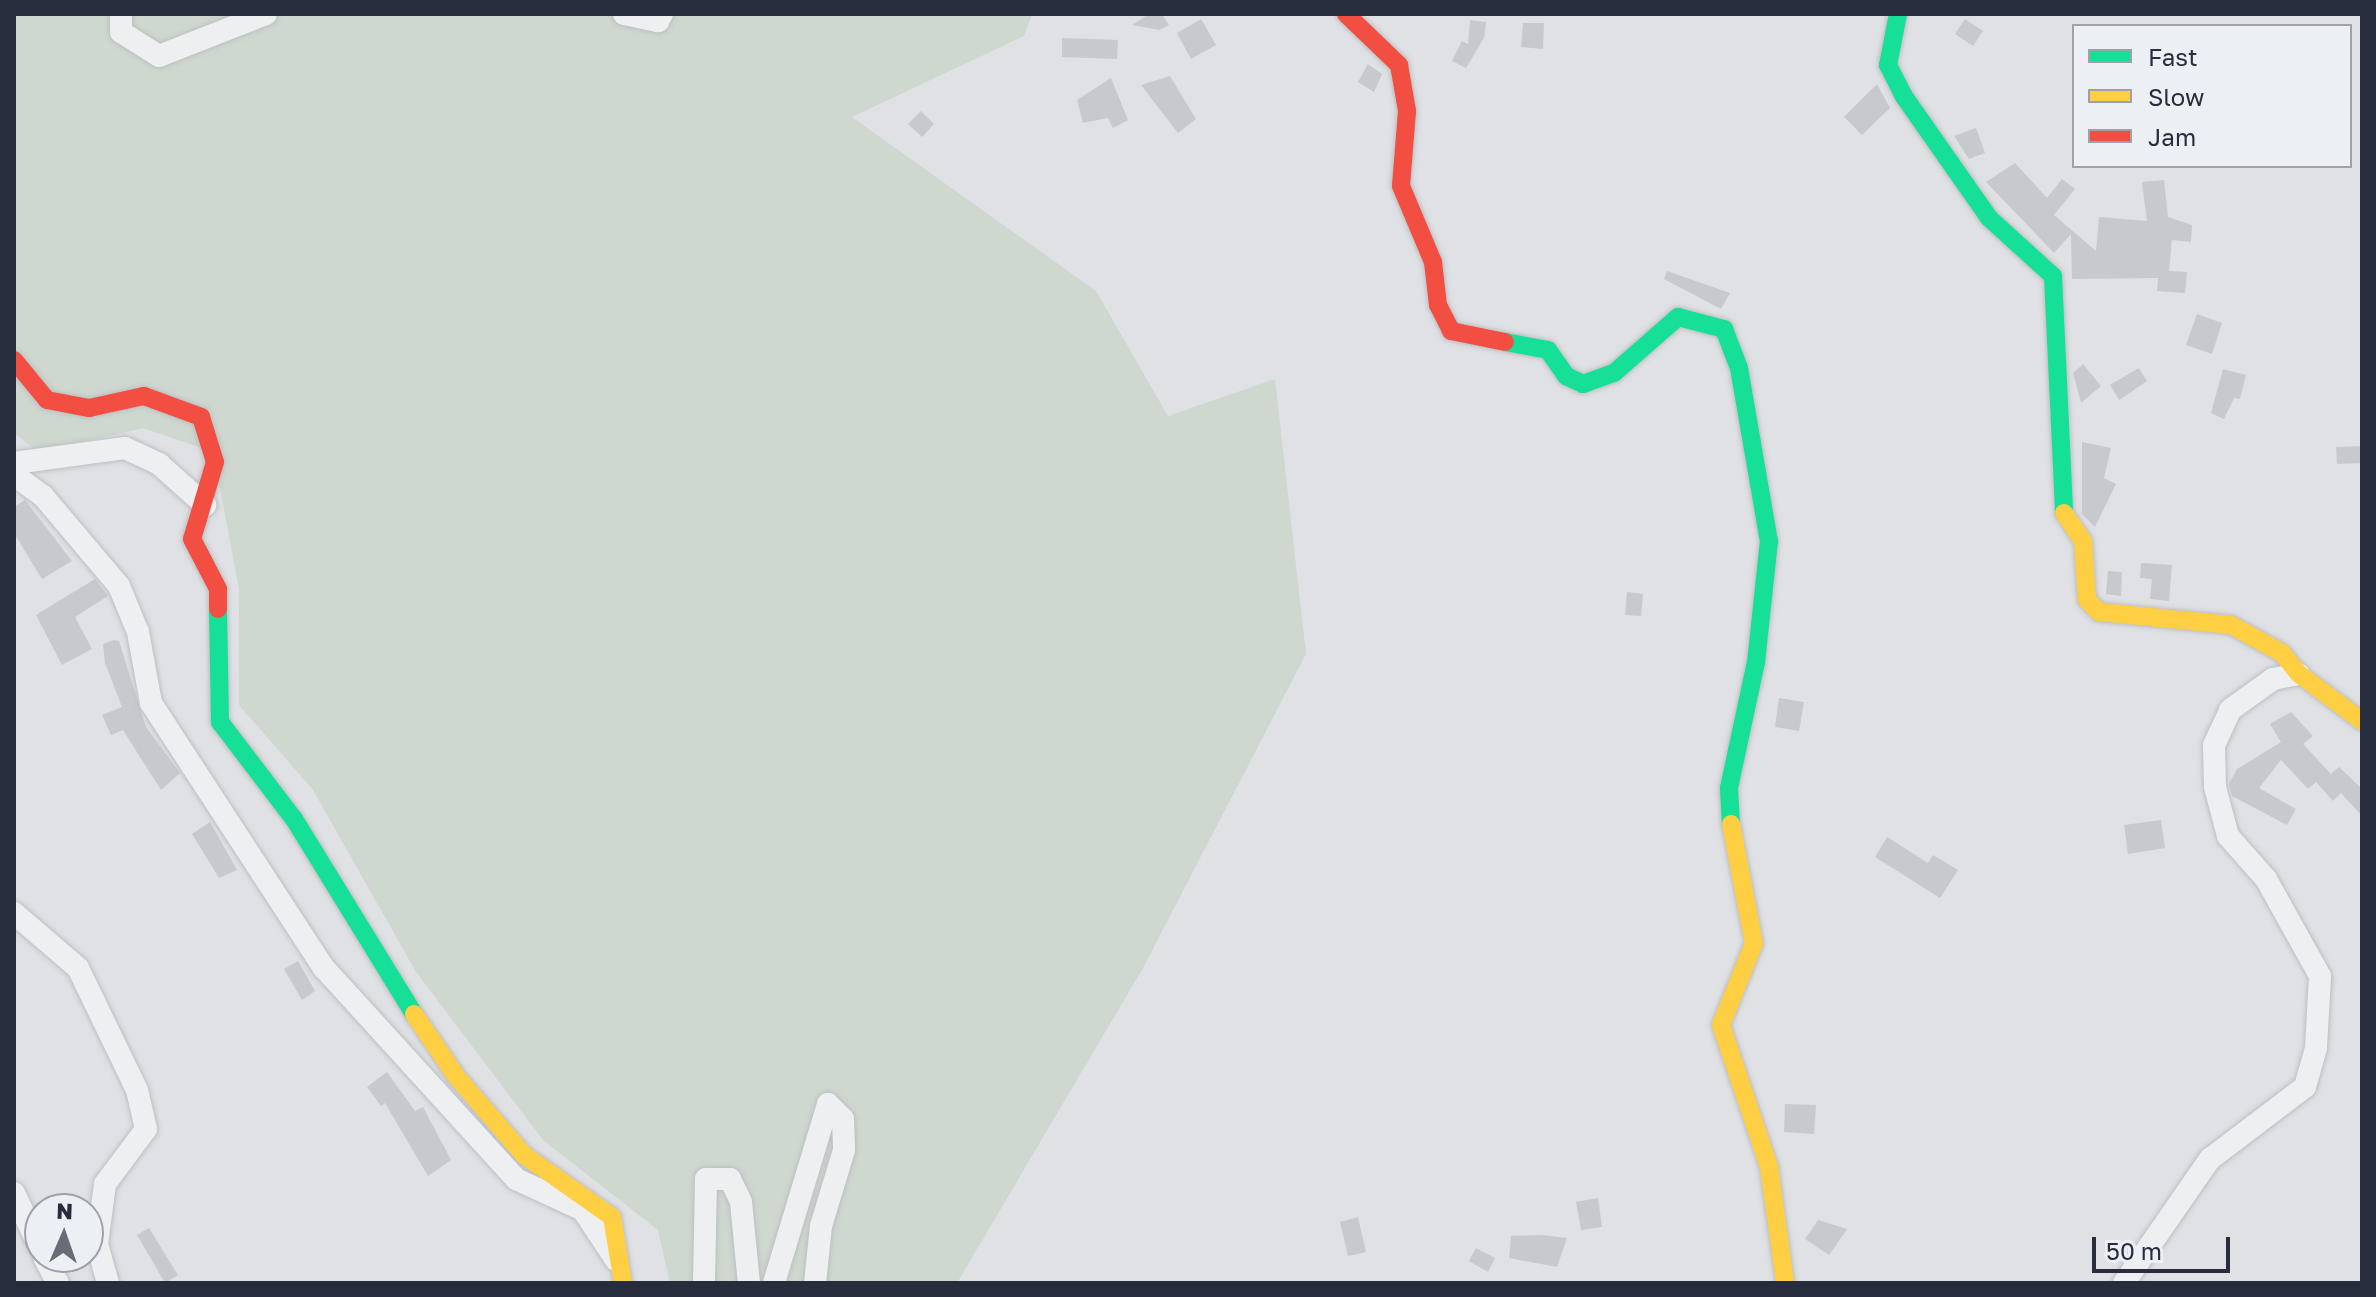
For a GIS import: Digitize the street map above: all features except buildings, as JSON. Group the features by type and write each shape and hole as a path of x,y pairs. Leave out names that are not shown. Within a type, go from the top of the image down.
{"street":[{"path":"121,14 121,32 159,56 266,14"},
{"path":"624,14 658,21 662,14"},
{"path":"1346,14 1399,65 1407,111 1401,186 1433,262 1438,305 1451,331 1548,350 1566,376 1583,384 1614,373 1678,317 1724,329 1739,368 1769,541 1756,662 1735,738 1729,788 1733,850 1754,943 1721,1025 1769,1167 1785,1283"},
{"path":"1898,14 1888,65 1903,95 1989,218 2053,276 2052,348 2066,458 2062,493 2065,522 2083,541 2087,600 2099,612 2231,625 2282,653 2299,674 2362,721"},
{"path":"14,360 47,400 89,408 144,396 201,417 215,462 205,505 192,539 218,589 220,722 294,819 456,1076 524,1155 612,1217 623,1277"},
{"path":"14,463 125,448 159,464 205,505"},
{"path":"14,475 43,496 119,586 138,632 151,703 324,968 516,1179 583,1210 623,1277"},
{"path":"2124,1283 2210,1159 2305,1087 2316,1048 2320,976 2266,879 2228,836 2215,787 2214,745 2230,710 2273,679 2299,674"},
{"path":"14,913 78,968 137,1090 146,1129 105,1184 97,1244 108,1283"},
{"path":"774,1283 828,1104 843,1119 844,1150 821,1226 815,1283"},
{"path":"704,1283 706,1179 730,1179 741,1202 749,1283"},
{"path":"14,1193 24,1214"}],"shaded area":[{"path":"14,14 1032,14 1024,36 852,117 1096,291 1168,416 1275,379 1306,654 1143,968 957,1283 670,1283 658,1230 543,1140 416,972 313,790 239,705 239,589 213,452 143,428 38,452 14,433"}],"traffic: fast":[{"path":"1898,14 1888,65 1903,95 1989,218 2053,276 2064,513"},
{"path":"1505,342 1548,350 1566,376 1583,384 1614,373 1678,317 1724,329 1739,368 1769,541 1756,662 1729,788 1731,824"},
{"path":"218,609 220,722 294,819 414,1014"}],"traffic: slow":[{"path":"2064,513 2083,541 2087,600 2099,612 2231,625 2282,653 2299,674 2362,721"},
{"path":"1731,824 1754,943 1721,1025 1769,1167 1785,1283"},
{"path":"414,1014 456,1076 524,1155 612,1217 623,1283"}],"traffic: jam":[{"path":"1346,14 1399,65 1407,111 1401,186 1433,262 1438,305 1451,331 1505,342"},
{"path":"14,360 47,400 89,408 144,396 201,417 215,462 192,539 218,589 218,609"}]}
